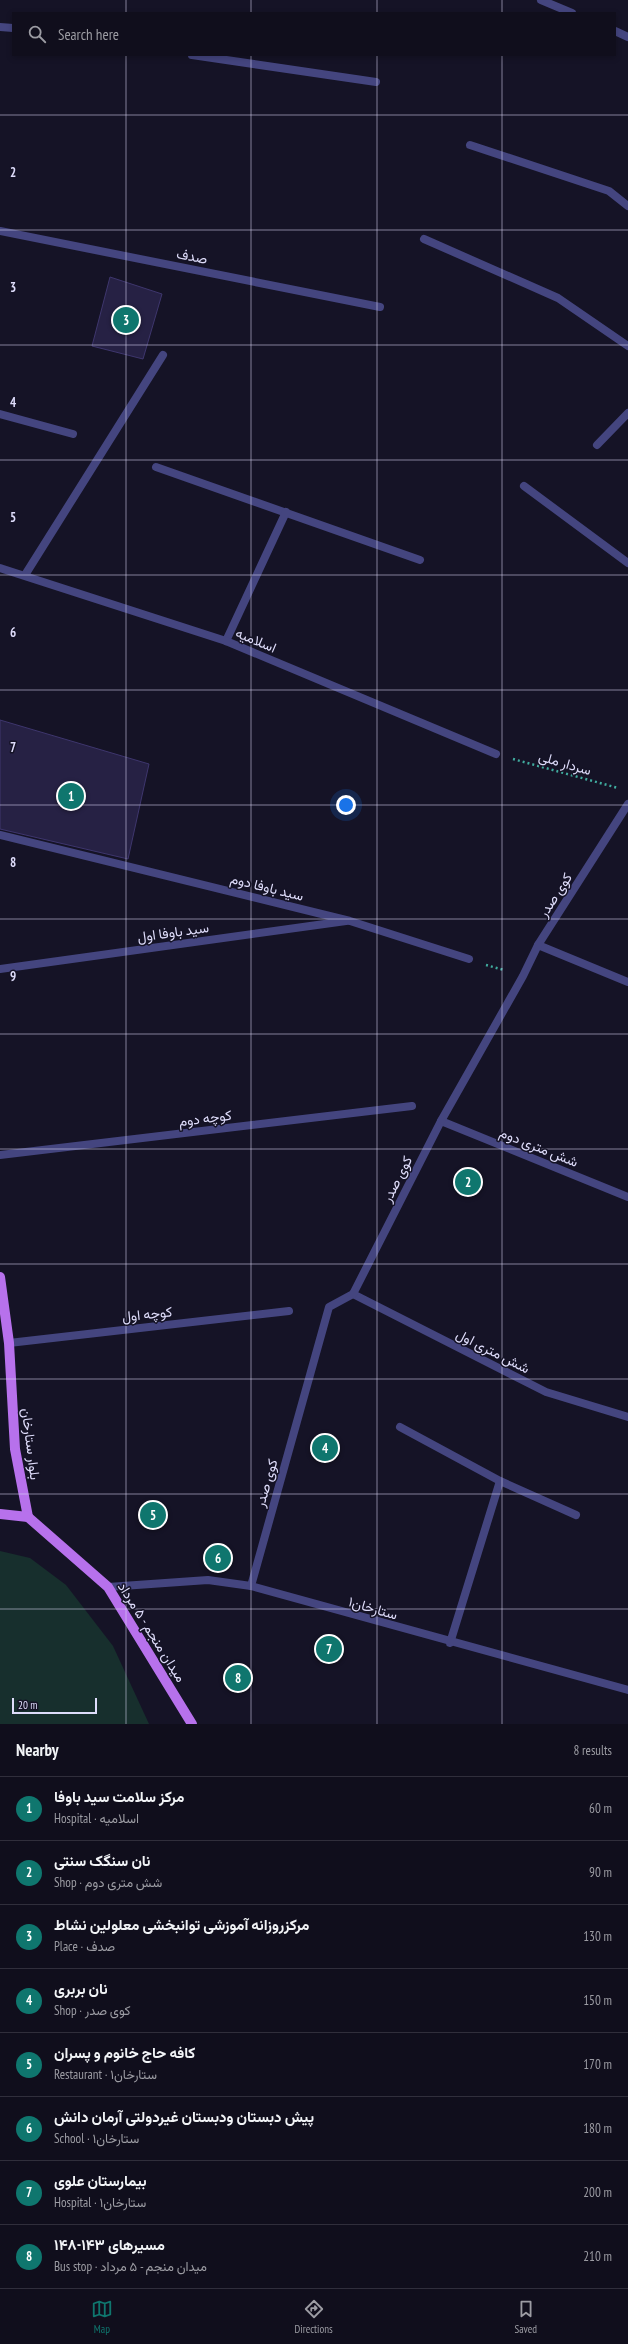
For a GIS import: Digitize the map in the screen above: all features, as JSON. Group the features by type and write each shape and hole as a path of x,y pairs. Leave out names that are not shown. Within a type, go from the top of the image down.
{"main road":[{"name":"بلوار ستارخان","path":"0,1277 9,1343 15,1449 28,1517"},
{"path":"0,1514 28,1517"},
{"name":"میدان منجم - ۵ مرداد","path":"28,1517 108,1587 192,1724"}],"street":[{"path":"541,0 570,12"},
{"path":"0,26 12,28"},
{"path":"616,32 628,37"},
{"path":"199,56 376,82"},
{"path":"470,145 609,191 628,206"},
{"name":"صدف","path":"0,231 380,307"},
{"path":"424,239 558,298 628,346"},
{"path":"25,575 163,355"},
{"path":"597,445 628,413"},
{"path":"0,414 73,434"},
{"path":"156,467 420,560"},
{"path":"524,486 628,563"},
{"path":"226,641 286,512"},
{"name":"اسلامیه","path":"0,568 226,641 496,754"},
{"name":"کوی صدر","path":"251,1586 329,1307 353,1294 441,1121 523,976 538,945 628,804"},
{"name":"سید باوفا دوم","path":"0,835 350,921 469,959"},
{"name":"سید باوفا اول","path":"0,969 350,921"},
{"path":"538,945 628,982"},
{"name":"کوچه دوم","path":"0,1155 412,1106"},
{"name":"شش متری دوم","path":"441,1121 628,1197"},
{"name":"شش متری اول","path":"353,1294 546,1392 628,1417"},
{"name":"کوچه اول","path":"9,1343 289,1311"},
{"path":"400,1427 500,1481 576,1515"},
{"path":"450,1643 500,1481"},
{"name":"ستارخان۱","path":"108,1587 208,1580 251,1586 450,1643 628,1690"}],"path":[{"name":"سردار ملی","path":"496,754 621,789"},
{"path":"469,959 523,976"}],"green space":[{"path":"0,1551 30,1558 66,1585 113,1646 149,1724 0,1724"}],"building":[{"path":"110,277 162,294 143,359 92,346"},
{"path":"0,720 149,764 128,859 0,829"}],"place":[{"name":"مرکزروزانه آموزشی توانبخشی معلولین نشاط","path":"126,320"},
{"name":"مرکز سلامت سید باوفا","path":"71,796"},
{"name":"نان سنگک سنتی","path":"468,1182"},
{"name":"نان بربری","path":"325,1448"},
{"name":"کافه حاج‌ خانوم‌ و پسران","path":"153,1515"},
{"name":"پیش دبستان ودبستان غیردولتی آرمان دانش","path":"218,1558"},
{"name":"بیمارستان علوی","path":"329,1649"},
{"name":"مسیرهای ۱۴۳-۱۴۸","path":"238,1678"}]}
